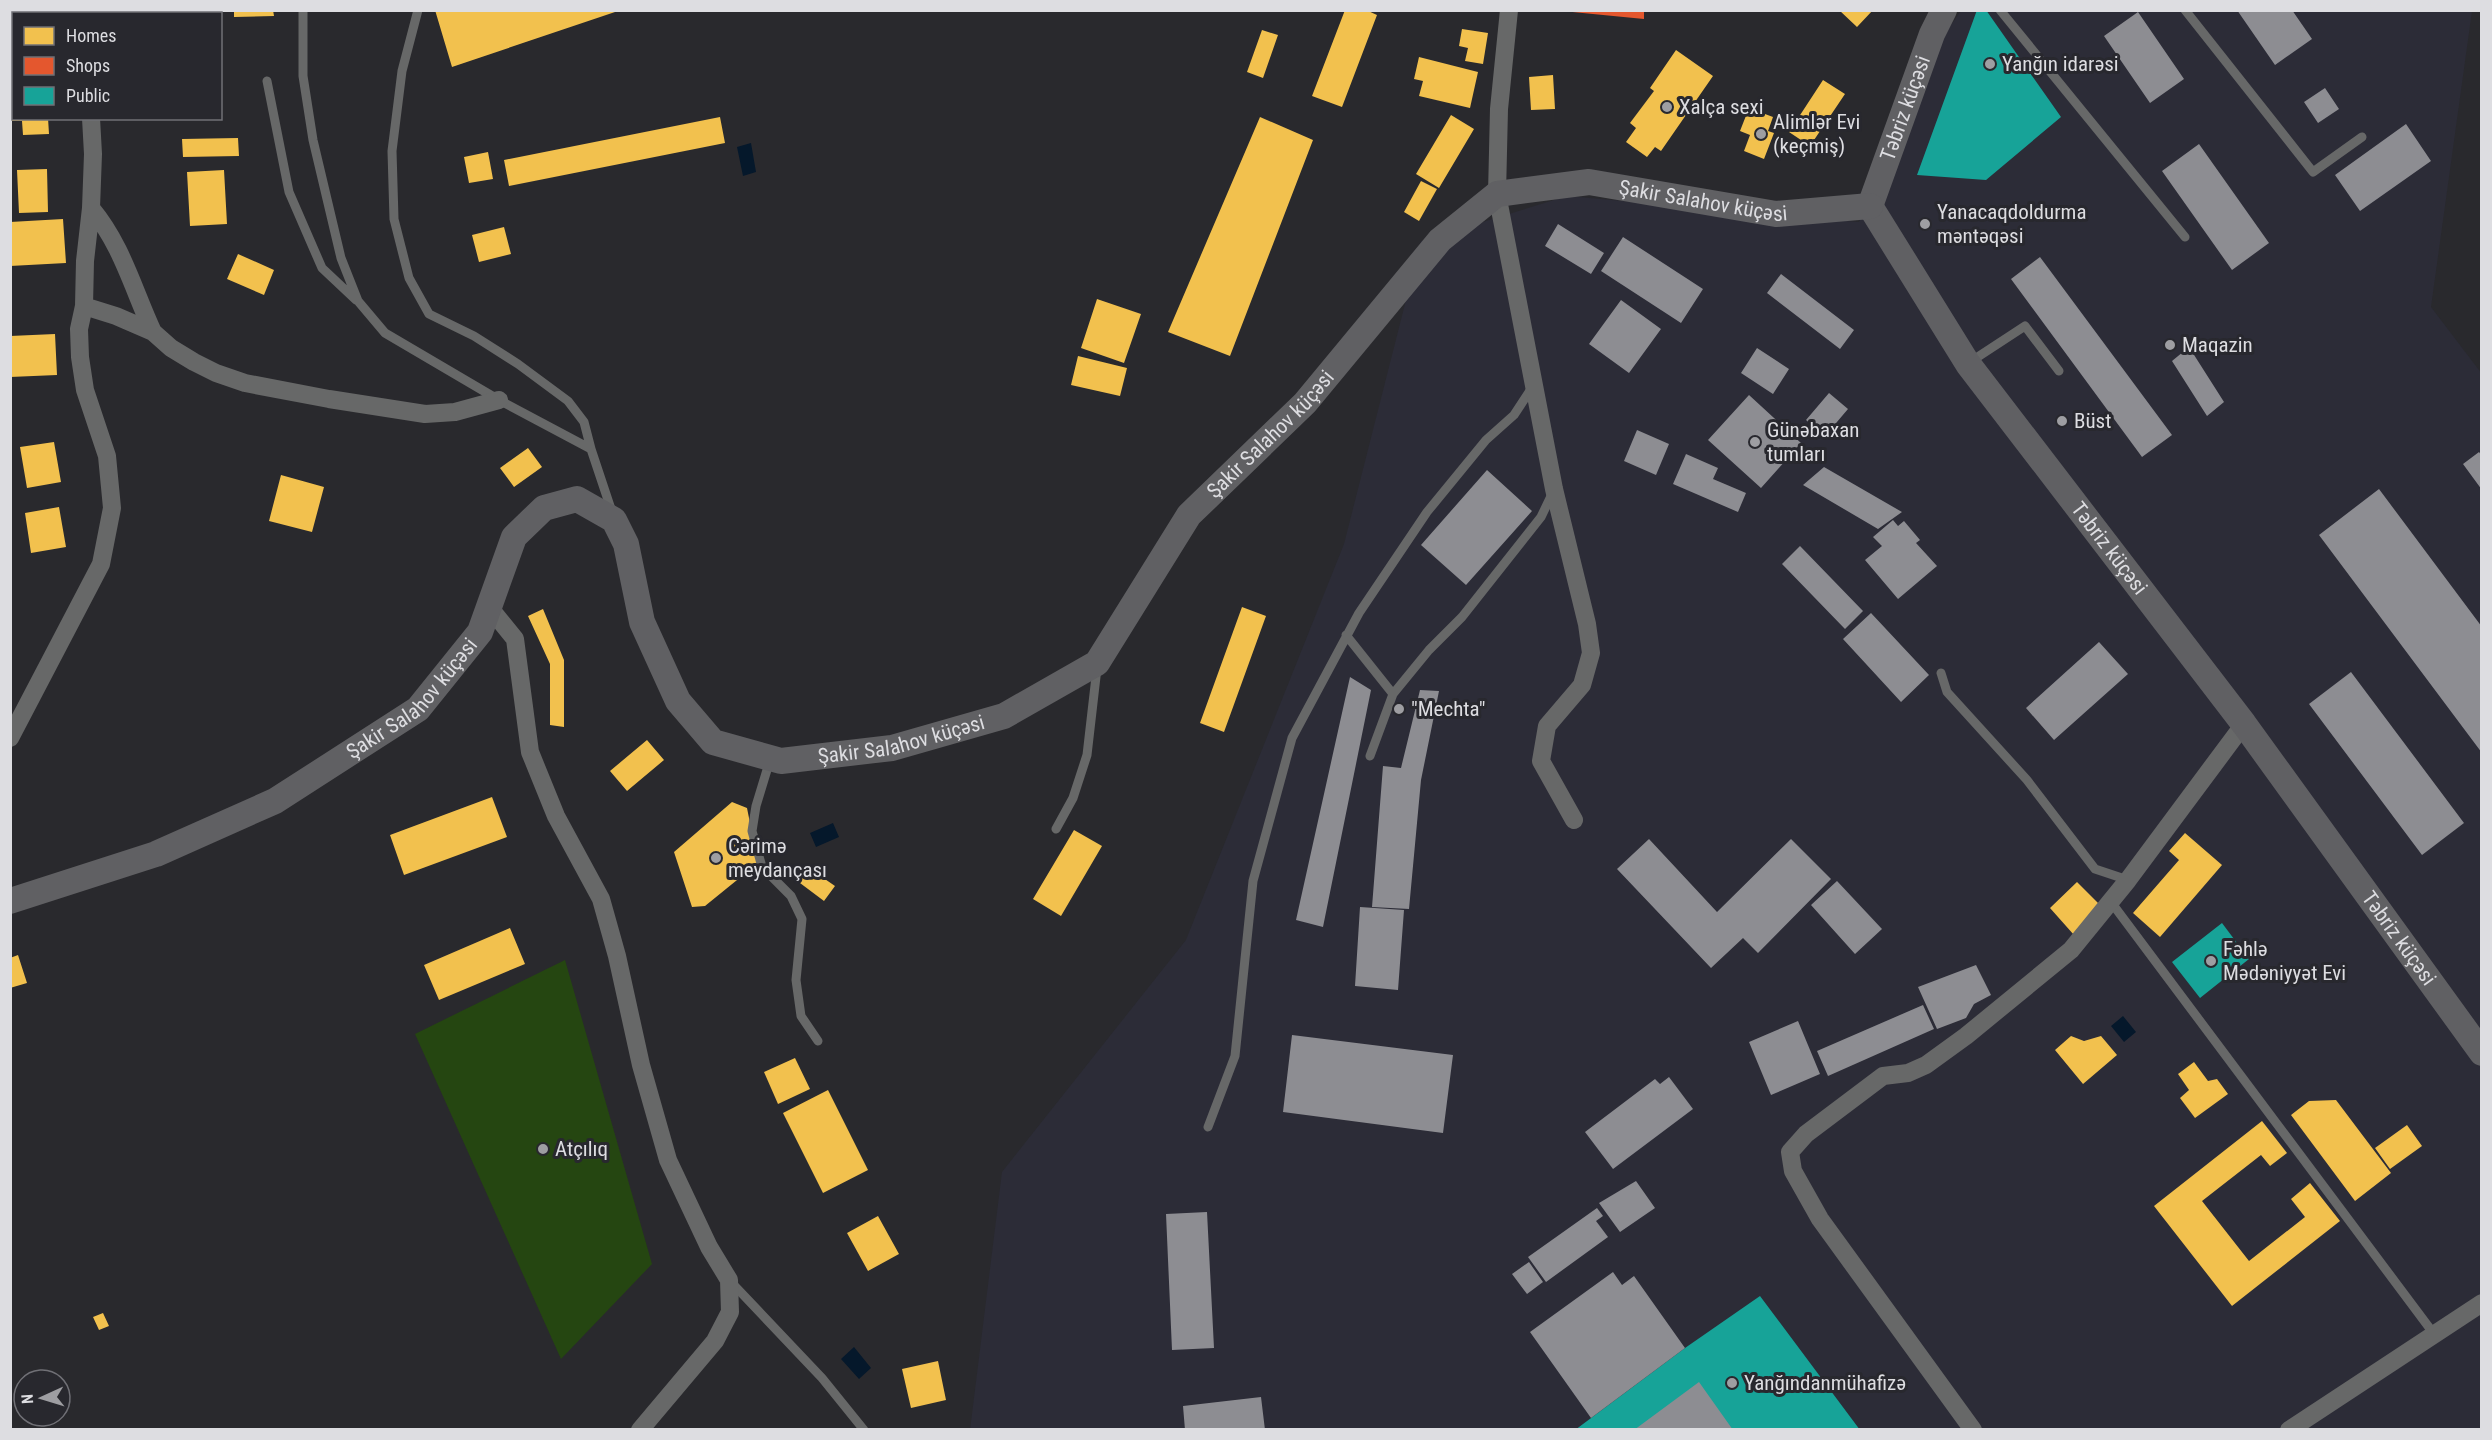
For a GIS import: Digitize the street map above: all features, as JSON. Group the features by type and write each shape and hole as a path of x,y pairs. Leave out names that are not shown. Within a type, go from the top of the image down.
{"street":[{"path":"1509,10 1499,109 1497,194 1554,489 1587,624 1591,653 1582,685 1547,726 1541,761 1574,820"},
{"name":"Təbriz küçəsi","path":"1944,10 1932,34 1870,206 1968,363 2244,724 2481,1053"},
{"path":"10,738 101,564 112,508 107,456 85,390 80,357 79,329 84,306 85,261 91,208 93,154 91,120"},
{"name":"Şakir Salahov küçəsi","path":"10,901 156,854 275,801 418,709 480,632 514,537 544,507 577,499 614,520 626,544 642,622 678,701 713,742 781,761 892,748 1004,716 1097,663 1189,515 1305,403 1440,240 1497,194 1589,182 1776,214 1870,206"},
{"path":"91,208 113,238 153,332"},
{"path":"84,306 116,316 153,332 171,348 216,373 245,383 319,398 425,414 455,412 499,400"},
{"path":"489,607 515,639 530,752 556,816 601,899 617,956 641,1065 668,1160 709,1247 729,1280 729,1312 715,1341 640,1430"},
{"path":"1973,1430 1820,1219 1794,1171 1790,1152 1806,1134 1883,1076 1908,1072 1926,1065 1966,1036 2070,950 2128,880 2244,724"},
{"path":"2289,1430 2481,1303"}],"lane":[{"path":"303,10 303,76 313,140 341,258 358,301"},
{"path":"418,10 402,71 392,151 394,219 409,278 429,314 474,336 510,358 568,401 584,423 614,520"},
{"path":"2000,10 2185,237"},
{"path":"2185,10 2313,172 2362,137"},
{"path":"267,81 289,192 322,268 358,301 385,333 499,400 591,449"},
{"path":"1968,363 2025,326 2059,371"},
{"path":"1208,1127 1235,1056 1252,881 1292,738 1359,613 1427,512 1486,440 1514,415 1533,386"},
{"path":"1370,756 1393,694 1429,650 1462,616 1541,517 1554,489"},
{"path":"1346,636 1393,694"},
{"path":"1056,829 1073,798 1087,755 1097,663"},
{"path":"1941,673 1947,692 2027,780 2095,869 2128,880"},
{"path":"770,758 756,806 752,831 762,867 791,896 802,920 796,980 801,1016 818,1041"},
{"path":"2111,902 2434,1334"},
{"path":"729,1280 822,1378 864,1430"}],"shaded area":[{"path":"1961,11 2472,11 2431,307 2482,374 2481,1429 970,1430 1002,1172 1186,940 1344,544 1421,241 1567,196 1859,222 1940,40"}],"green space":[{"name":"Atçılıq","path":"565,960 652,1264 561,1359 415,1034"}],"water":[{"path":"751,143 756,172 743,176 737,147"},
{"path":"833,823 839,837 816,847 810,833"},
{"path":"2123,1016 2136,1032 2124,1042 2111,1026"},
{"path":"854,1347 871,1368 859,1379 841,1359"}],"building: Homes":[{"path":"171,10 197,10 196,12 170,12"},
{"path":"234,10 273,10 274,16 234,17"},
{"path":"435,10 618,10 618,11 452,67"},
{"path":"1345,10 1366,10 1377,15 1342,107 1312,96"},
{"path":"1839,10 1873,10 1857,27"},
{"path":"1462,29 1488,33 1483,64 1465,61 1468,48 1459,46"},
{"path":"1262,30 1278,35 1263,78 1247,72"},
{"name":"Xalça sexi","path":"1676,50 1713,76 1661,151 1655,147 1647,157 1626,142 1636,128 1630,123 1654,91 1650,88"},
{"path":"1419,57 1478,72 1470,108 1419,96 1423,81 1414,79"},
{"path":"1553,75 1555,109 1531,110 1529,77"},
{"path":"1823,80 1845,94 1810,146 1789,132"},
{"path":"10,91 12,91 12,120 48,120 49,134 23,135 22,121 10,121"},
{"name":"Alimlər Evi (keçmiş)","path":"1749,108 1773,117 1768,131 1774,133 1764,159 1744,151 1750,135 1740,131"},
{"path":"1451,115 1474,129 1439,188 1416,174"},
{"path":"720,117 725,143 509,186 504,160"},
{"path":"1260,117 1313,140 1230,356 1168,332"},
{"path":"238,138 239,156 183,157 182,139"},
{"path":"488,152 493,179 469,183 464,157"},
{"path":"47,169 48,212 19,213 17,170"},
{"path":"224,170 227,224 190,226 187,172"},
{"path":"1421,181 1437,189 1419,221 1404,212"},
{"path":"63,219 66,263 10,266 10,222"},
{"path":"504,227 511,254 479,262 472,235"},
{"path":"238,254 274,270 264,295 227,279"},
{"path":"1097,299 1141,314 1124,363 1081,348"},
{"path":"55,334 57,375 10,377 10,336"},
{"path":"1078,356 1127,368 1120,396 1071,385"},
{"path":"54,442 61,482 27,488 20,447"},
{"path":"528,448 542,467 514,487 500,468"},
{"path":"281,475 324,487 312,532 269,521"},
{"path":"59,507 66,547 31,553 25,513"},
{"path":"1242,607 1266,616 1224,732 1200,723"},
{"path":"543,609 564,660 564,727 550,725 550,664 528,616"},
{"path":"647,740 664,760 627,791 610,771"},
{"path":"492,797 507,837 404,875 390,835"},
{"name":"Cərimə meydançası","path":"732,802 747,808 758,863 705,906 692,907 674,852"},
{"path":"1074,830 1102,846 1061,916 1033,899"},
{"path":"2185,833 2222,865 2160,937 2133,913 2179,860 2169,851"},
{"path":"806,866 835,886 824,901 796,880"},
{"path":"2077,882 2102,907 2074,935 2050,908"},
{"path":"510,928 525,964 439,1000 424,965"},
{"path":"18,955 27,983 10,988 10,958"},
{"path":"2071,1036 2084,1041 2101,1036 2117,1055 2083,1084 2055,1050"},
{"path":"795,1058 810,1089 778,1104 764,1072"},
{"path":"2194,1062 2208,1081 2217,1079 2228,1094 2195,1118 2180,1098 2189,1090 2178,1074"},
{"path":"828,1090 868,1170 823,1193 783,1113"},
{"path":"2336,1100 2391,1173 2355,1201 2291,1115 2309,1101"},
{"path":"2262,1121 2287,1153 2270,1166 2261,1155 2202,1201 2249,1261 2305,1217 2291,1199 2310,1183 2340,1221 2232,1306 2154,1206"},
{"path":"2407,1125 2422,1146 2390,1169 2375,1148"},
{"path":"878,1216 899,1254 868,1271 847,1233"},
{"path":"103,1313 109,1326 99,1330 93,1317"},
{"path":"938,1361 946,1400 911,1408 902,1369"}],"building: Shops":[{"path":"1552,10 1644,10 1644,19"}],"building: Public":[{"name":"Yanğın idarəsi","path":"1977,10 1986,10 2061,117 1986,180 1917,175"},
{"name":"Fəhlə Mədəniyyət Evi","path":"2222,923 2249,959 2200,998 2172,962"},
{"name":"Yanğındanmühafizə","path":"1760,1296 1860,1430 1575,1430 1685,1348"}],"building: Industry":[{"path":"2237,10 2292,10 2312,39 2275,65"},
{"path":"2138,12 2184,79 2150,103 2104,36"},
{"path":"2325,88 2339,109 2318,123 2304,102"},
{"path":"2406,124 2431,161 2360,211 2335,175"},
{"path":"2199,144 2269,243 2232,270 2162,171"},
{"path":"1558,224 1604,253 1591,274 1545,246"},
{"path":"1623,237 1703,289 1681,323 1601,271"},
{"path":"2040,257 2172,435 2142,457 2011,279"},
{"path":"1781,274 1854,330 1840,349 1767,293"},
{"path":"1621,300 1661,329 1629,373 1589,344"},
{"path":"2189,347 2224,402 2207,416 2172,361"},
{"path":"1757,348 1789,369 1773,394 1741,373"},
{"path":"1829,393 1848,409 1825,436 1806,420"},
{"name":"Günəbaxan tumları","path":"1749,395 1801,443 1761,488 1708,440"},
{"path":"1637,430 1669,444 1656,475 1624,461"},
{"path":"2479,452 2482,456 2482,490 2463,464"},
{"path":"1686,454 1718,468 1713,479 1746,493 1738,512 1673,484"},
{"path":"1824,467 1902,512 1878,529 1803,485"},
{"path":"1487,470 1532,511 1466,585 1421,545"},
{"path":"2379,489 2482,627 2482,753 2319,535"},
{"path":"1893,520 1898,526 1904,521 1920,540 1916,543 1937,566 1898,599 1865,560 1882,546 1873,537"},
{"path":"1800,546 1863,611 1845,629 1782,564"},
{"path":"1871,613 1929,675 1901,702 1843,639"},
{"path":"2099,642 2128,674 2054,740 2026,708"},
{"path":"2351,672 2464,823 2422,855 2309,704"},
{"path":"1350,677 1371,690 1323,927 1296,920"},
{"path":"1420,690 1439,691 1421,780 1409,909 1372,907 1383,766 1401,768"},
{"path":"1649,839 1717,912 1791,839 1831,879 1758,953 1743,938 1711,968 1617,869"},
{"path":"1837,881 1882,929 1855,954 1811,905"},
{"path":"1360,907 1404,910 1398,990 1355,986"},
{"path":"1976,965 1991,995 1974,1004 1966,1018 1937,1029 1918,987"},
{"path":"1923,1005 1934,1029 1828,1076 1817,1051"},
{"path":"1798,1021 1820,1074 1771,1095 1749,1042"},
{"path":"1292,1035 1453,1055 1443,1133 1283,1112"},
{"path":"1669,1077 1693,1109 1613,1169 1585,1132 1655,1079 1660,1084"},
{"path":"1636,1181 1655,1208 1620,1232 1599,1203"},
{"path":"1597,1208 1603,1216 1596,1221 1608,1237 1546,1282 1528,1257"},
{"path":"1207,1212 1214,1348 1172,1350 1166,1214"},
{"path":"1529,1262 1543,1282 1527,1294 1512,1274"},
{"path":"1613,1272 1622,1285 1634,1276 1685,1348 1591,1418 1530,1332"},
{"path":"1699,1382 1733,1430 1634,1430"},
{"path":"1261,1397 1265,1430 1185,1430 1183,1406"}],"place":[{"name":"Yanğın idarəsi","path":"1990,64"},
{"name":"Xalça sexi","path":"1667,107"},
{"name":"Alimlər Evi (keçmiş)","path":"1761,134"},
{"name":"Yanacaqdoldurma məntəqəsi","path":"1925,224"},
{"name":"Maqazin","path":"2170,345"},
{"name":"Büst","path":"2062,421"},
{"name":"Günəbaxan tumları","path":"1755,442"},
{"name":"\"Mechta\"","path":"1399,709"},
{"name":"Cərimə meydançası","path":"716,858"},
{"name":"Fəhlə Mədəniyyət Evi","path":"2211,961"},
{"name":"Atçılıq","path":"543,1149"},
{"name":"Yanğındanmühafizə","path":"1732,1383"}]}
